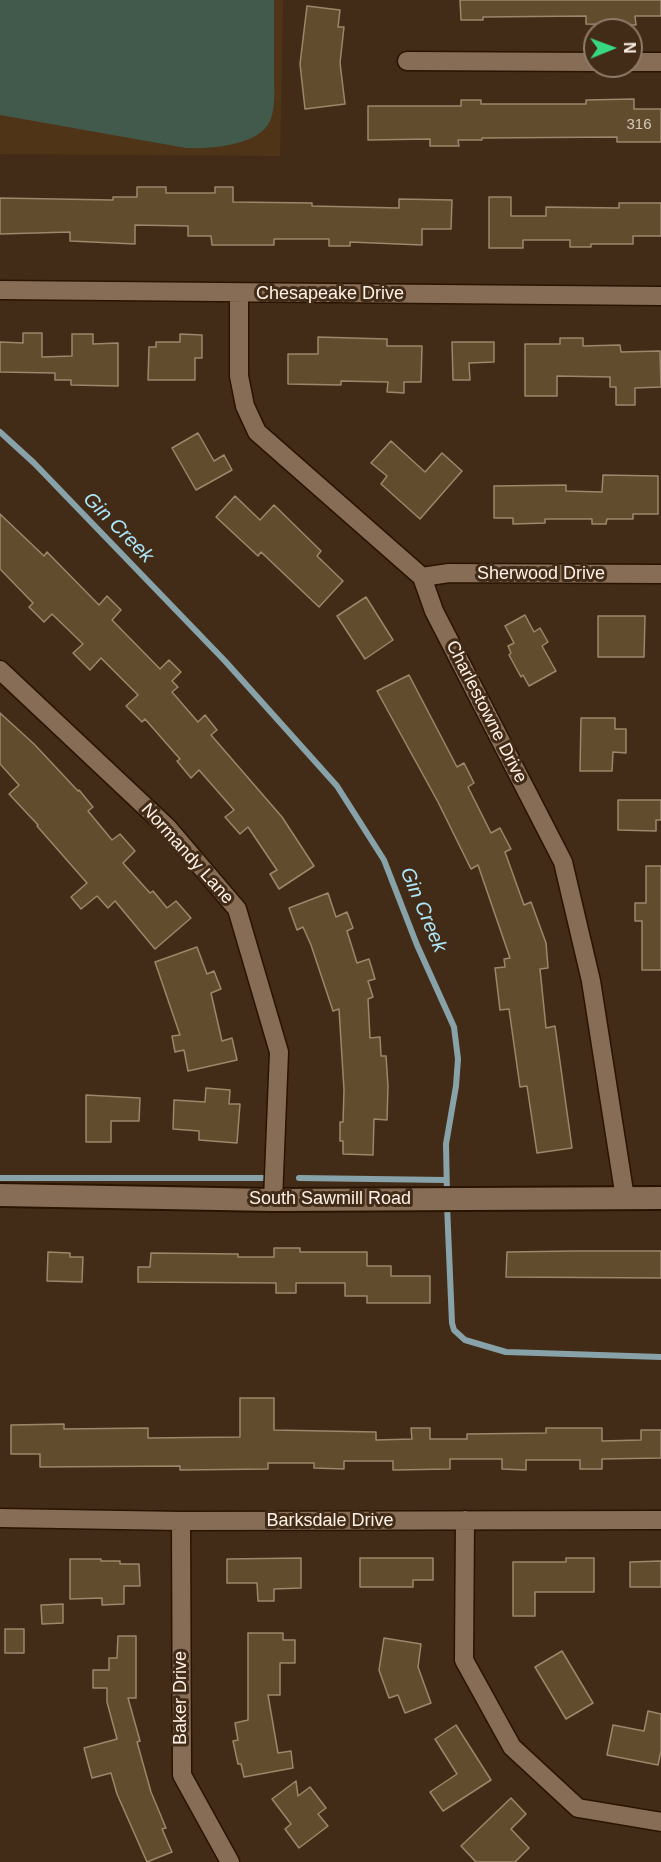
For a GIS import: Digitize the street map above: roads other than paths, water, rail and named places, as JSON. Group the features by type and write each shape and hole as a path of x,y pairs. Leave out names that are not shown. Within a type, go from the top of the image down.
{"street":[{"path":"407,61 583,62"},
{"path":"643,62 661,63"},
{"name":"Chesapeake Drive","path":"0,290 661,296"},
{"name":"Charlestowne Drive","path":"239,293 239,376 245,406 257,432 422,577 434,611 563,862 591,981 625,1198"},
{"name":"Sherwood Drive","path":"422,577 449,573 661,574"},
{"name":"Normandy Lane","path":"0,670 168,828 237,909 279,1052 273,1200"},
{"name":"South Sawmill Road","path":"0,1195 273,1200 661,1198"},
{"name":"Barksdale Drive","path":"0,1518 181,1521 661,1520"},
{"path":"465,1520 464,1660 512,1747 578,1808 661,1822"},
{"name":"Baker Drive","path":"181,1521 182,1774 230,1862"}],"waterway":[{"name":"Gin Creek","path":"0,432 34,463 225,661 337,786 384,860 417,945 454,1027 458,1059 446,1144 447,1195"},
{"path":"0,1178 263,1178"},
{"path":"299,1178 446,1180"},
{"name":"Gin Creek","path":"447,1205 452,1323 454,1330 465,1340 506,1352 661,1357"}]}
